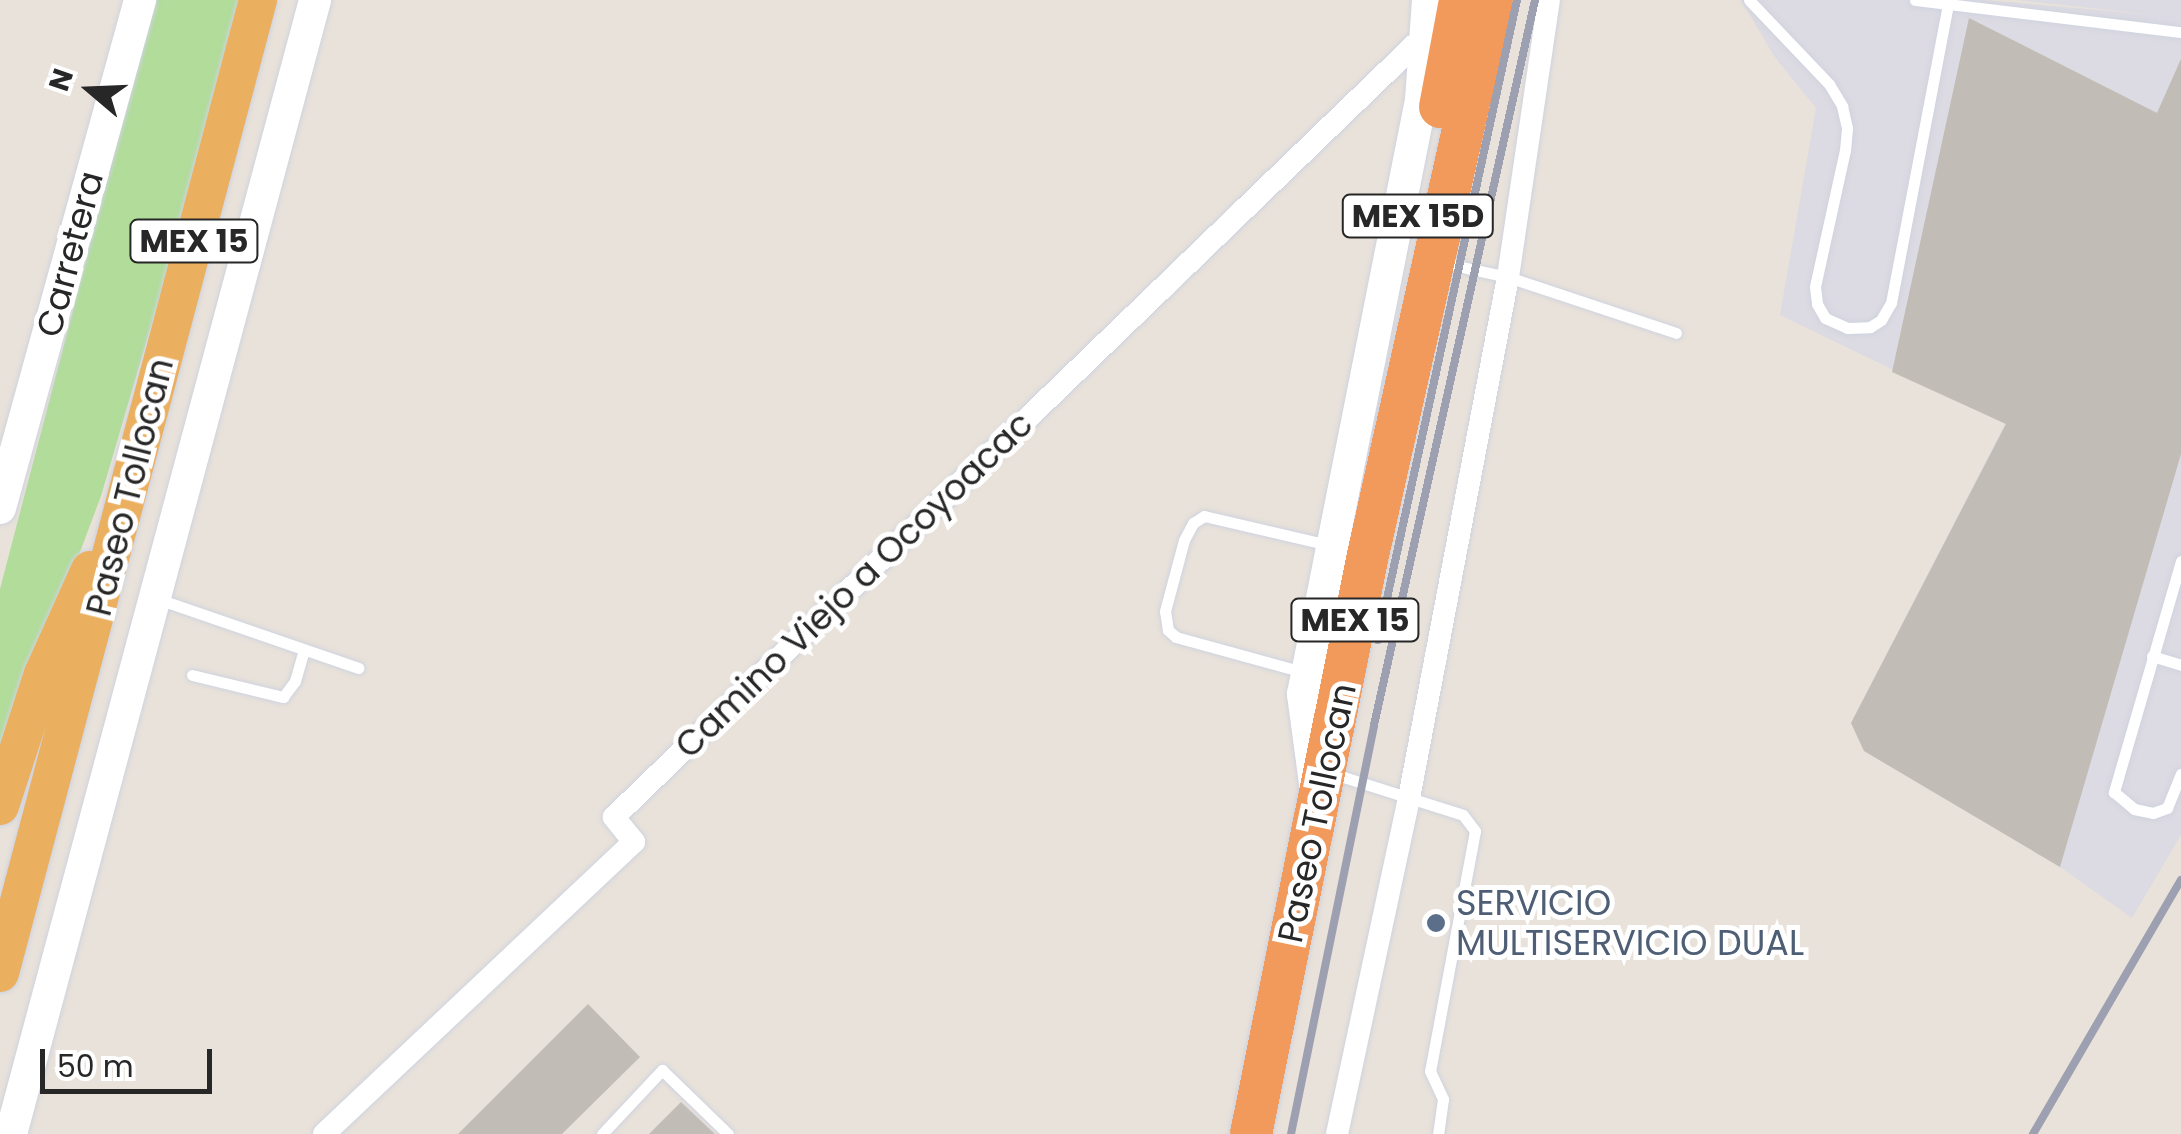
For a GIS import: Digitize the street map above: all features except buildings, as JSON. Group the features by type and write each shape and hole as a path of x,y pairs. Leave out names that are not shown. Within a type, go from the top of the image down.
{"highway":[{"name":"Paseo Tollocan","path":"0,973 258,0"},
{"name":"MEX 15","path":"1394,433 1435,261 1487,5"},
{"name":"MEX 15D","path":"1394,433 1400,304 1487,5"},
{"name":"Paseo Tollocan","path":"1251,1134 1394,433"},
{"path":"0,806 43,674 130,481"}],"main road":[{"name":"Carretera","path":"0,508 140,0"},
{"path":"11,1134 315,0"},
{"path":"1416,0 1424,36"},
{"path":"1323,789 1303,694 1422,100 1428,0"}],"street":[{"path":"1337,1134 1409,798 1508,277 1548,0"},
{"name":"Camino Viejo a Ocoyoacac","path":"324,1134 634,842 614,817 1424,36"}],"lane":[{"path":"1748,0 1829,84 1842,106 1847,128 1845,150 1815,287 1816,304 1825,318 1847,328 1870,327 1881,320 1891,303 1948,4"},
{"path":"1915,0 2181,32"},
{"path":"1435,261 1508,277 1676,333"},
{"path":"1307,673 1176,637 1168,630 1165,610 1184,540 1193,523 1204,516 1332,546"},
{"path":"2181,561 2175,600 2152,656 2114,792 2134,810 2153,813 2167,808 2181,774"},
{"path":"154,598 358,668"},
{"path":"192,675 268,697 282,697 295,681 304,650"},
{"path":"2152,656 2181,665"},
{"path":"1323,789 1409,798 1463,816 1476,831 1430,1071 1443,1099 1438,1134"},
{"path":"602,1134 662,1070 728,1134"}],"shaded area":[{"path":"1741,0 1983,0 2158,15 2016,0 2181,0 2181,835 2132,918 2060,867 1864,751 1851,723 2005,424 1780,315 1816,108 1774,56"}],"green space":[{"path":"154,0 247,0 101,496 0,765 0,589"}],"railway":[{"path":"1378,640 1517,0"},
{"path":"1291,1134 1374,725 1535,0"},
{"path":"2033,1134 2181,880"}],"place":[{"name":"SERVICIO MULTISERVICIO DUAL","path":"1436,923"}]}
